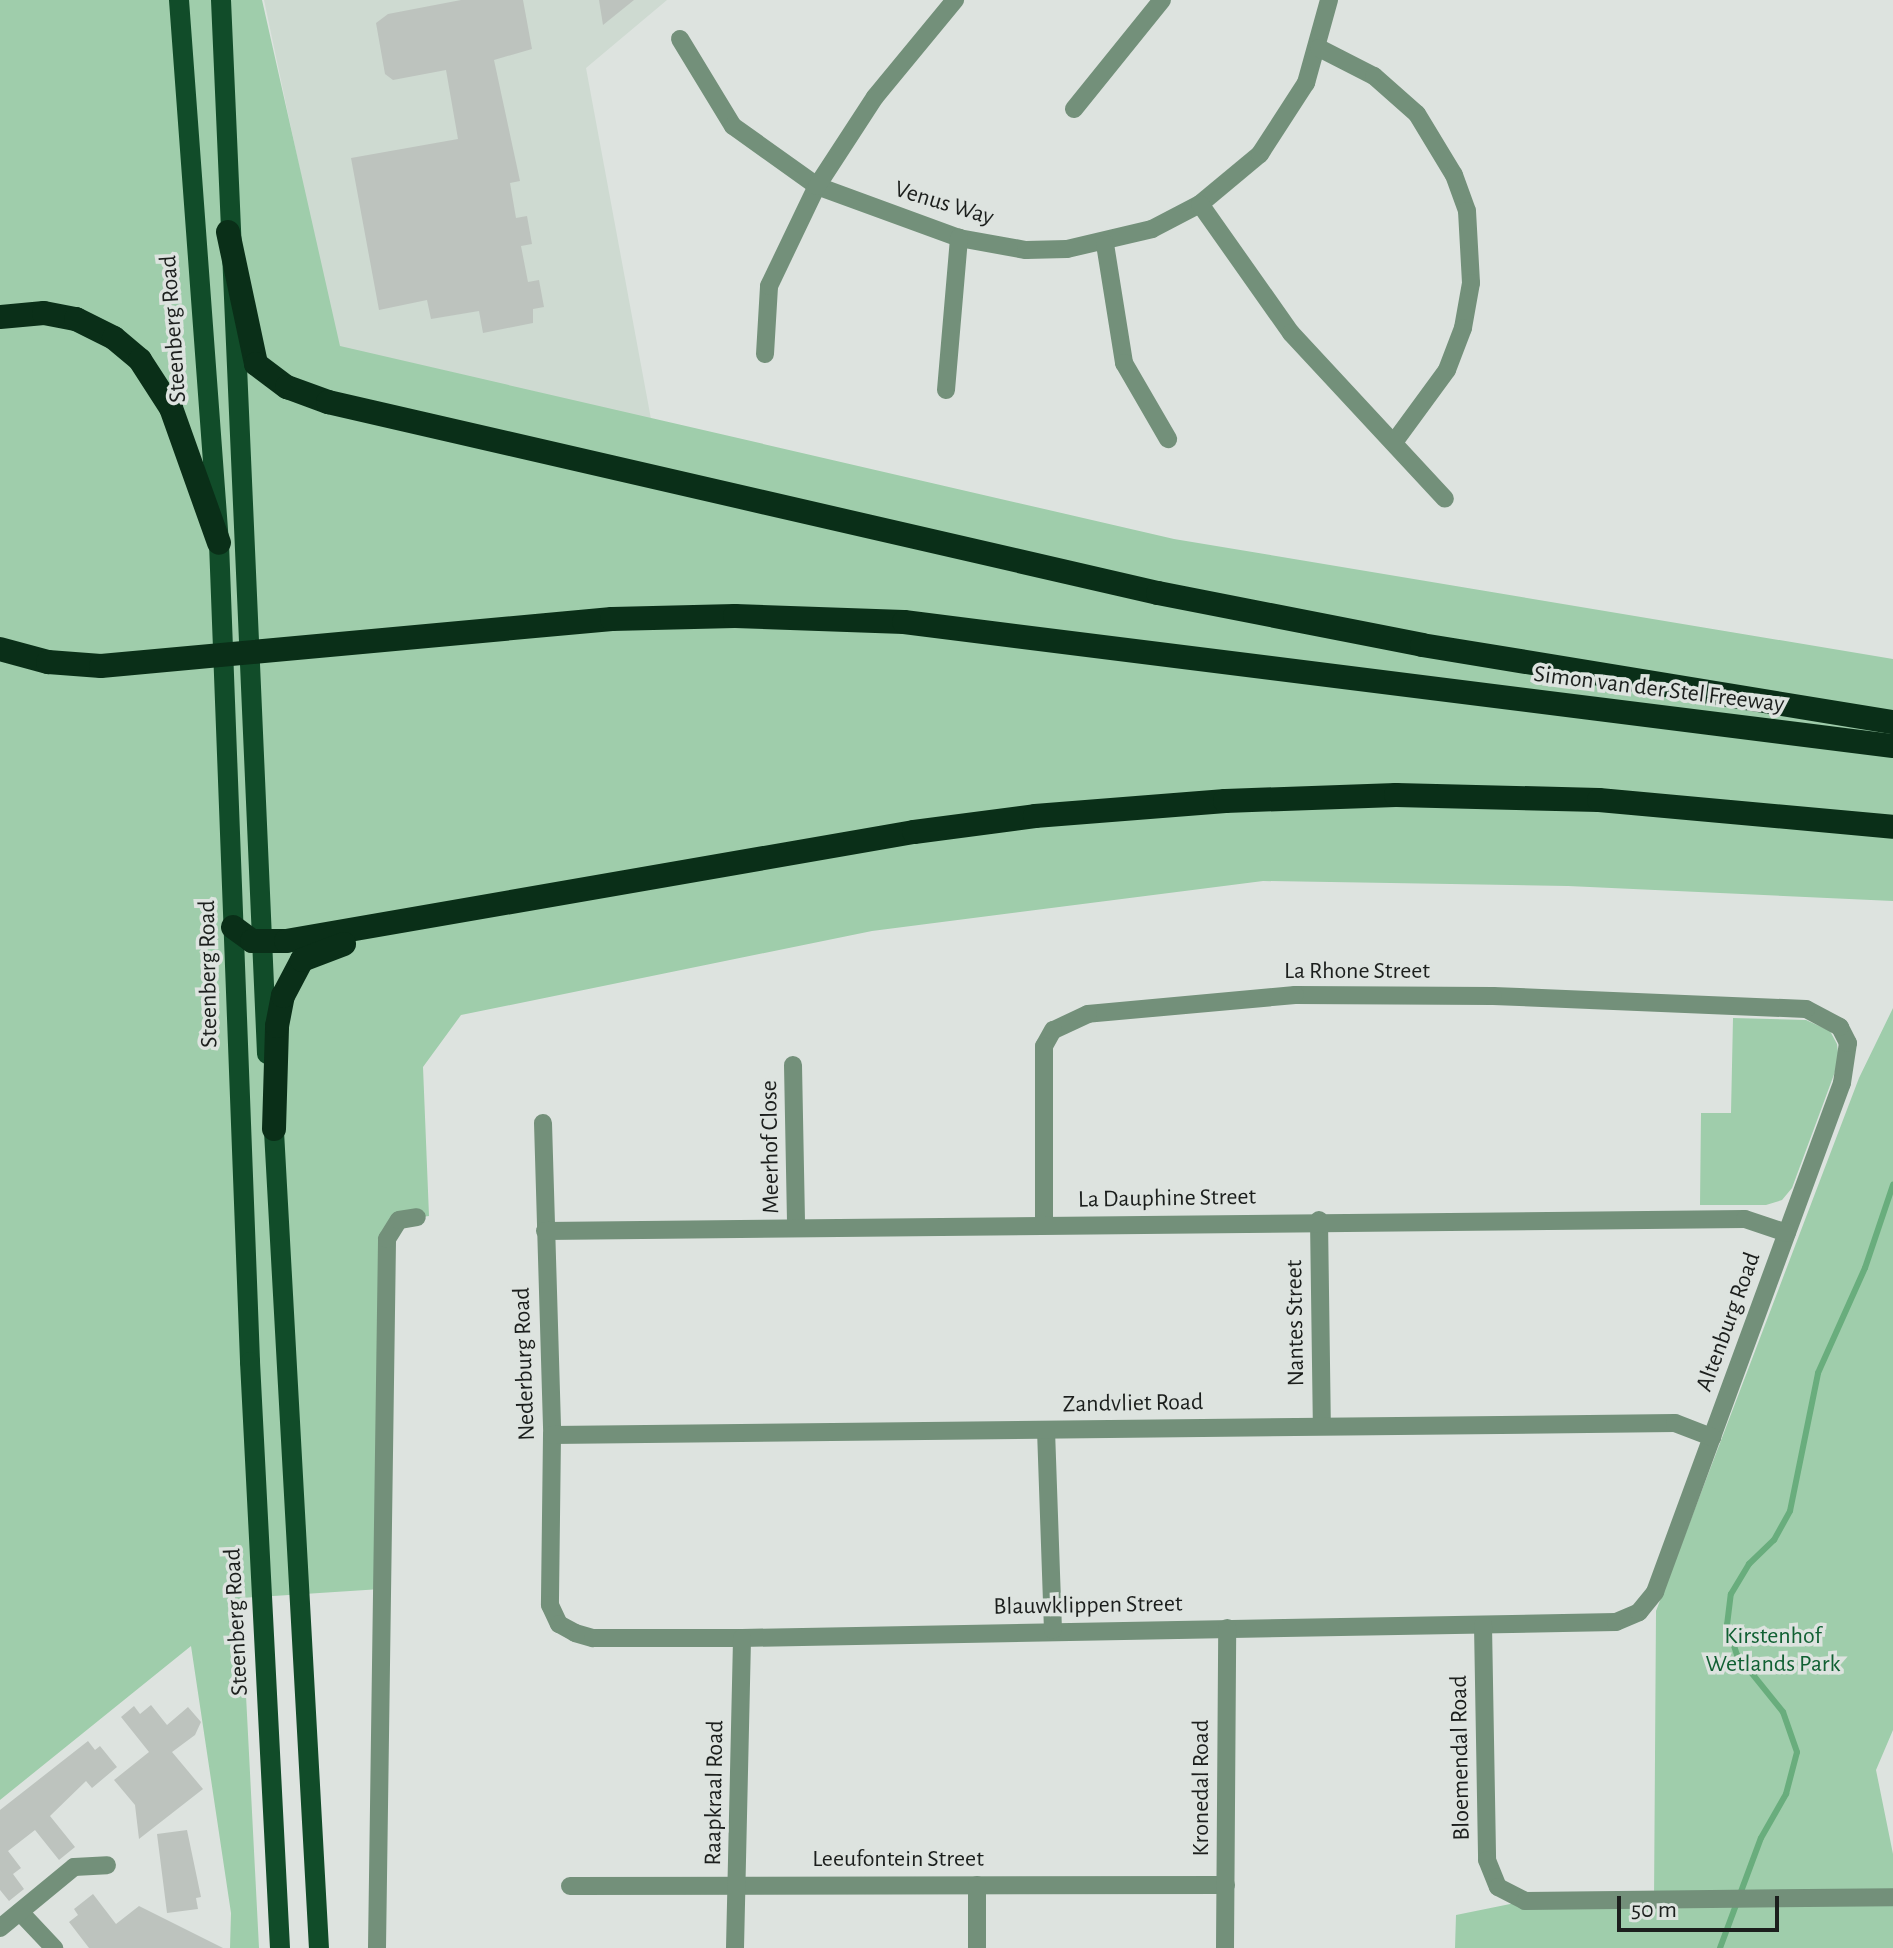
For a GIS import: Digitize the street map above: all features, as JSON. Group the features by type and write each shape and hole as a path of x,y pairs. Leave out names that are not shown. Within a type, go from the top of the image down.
{"highway":[{"path":"228,232 247,342 256,364 287,387 328,402 1158,593 1422,645 1893,722"},
{"path":"0,317 44,313 76,319 114,338 140,360 171,408 219,543"},
{"name":"Simon van der Stel Freeway","path":"0,649 48,662 109,665 612,619 735,616 904,622 1893,746"},
{"path":"233,927 261,943 422,920 914,832 1035,816 1225,801 1396,795 1599,800 1893,827"},
{"path":"274,1129 277,1026 292,971 323,949 422,920"}],"main road":[{"name":"Steenberg Road","path":"179,0 219,543 233,927 280,1948"},
{"path":"221,0 228,232 261,943 319,1948"}],"street":[{"path":"765,354 772,276 817,186 875,97 955,0"},
{"path":"1074,109 1162,0"},
{"name":"Venus Way","path":"680,39 733,126 817,186 959,238 1026,250 1105,244 1152,229 1200,204 1267,145 1306,83 1319,48 1329,0"},
{"path":"1319,48 1374,76 1417,114 1454,175 1467,211 1471,283 1463,328 1447,370 1395,441"},
{"path":"1200,204 1291,333 1341,392 1395,441 1445,499"},
{"path":"946,390 959,238"},
{"path":"1105,244 1124,363 1168,439"},
{"name":"La Rhone Street","path":"1044,1225 1044,1046 1053,1030 1088,1014 1295,995 1493,996 1806,1009 1840,1027 1848,1043"},
{"name":"Altenburg Road","path":"1639,1612 1655,1592 1787,1233 1845,1073 1848,1043"},
{"name":"Meerhof Close","path":"793,1065 796,1228"},
{"name":"Nederburg Road","path":"543,1123 552,1435 550,1605"},
{"path":"377,1948 387,1239 399,1220 417,1217"},
{"name":"La Dauphine Street","path":"545,1231 1319,1220 1745,1219 1787,1233"},
{"name":"Nantes Street","path":"1319,1220 1322,1426"},
{"name":"Zandvliet Road","path":"552,1435 1675,1423 1712,1437"},
{"path":"1046,1430 1053,1630"},
{"name":"Blauwklippen Street","path":"550,1605 559,1624 593,1638 1616,1622 1639,1612"},
{"name":"Bloemendal Road","path":"1483,1625 1487,1860 1498,1887 1525,1901 1752,1902 1893,1897"},
{"name":"Kronedal Road","path":"1225,1948 1227,1628"},
{"name":"Raapkraal Road","path":"735,1948 742,1638"},
{"path":"0,1928 74,1867 107,1865"},
{"path":"977,1885 977,1948"},
{"name":"Leeufontein Street","path":"570,1886 1226,1885"},
{"path":"20,1912 54,1948"}],"shaded area":[{"path":"264,0 667,0 586,68 651,419 337,346"}],"green space":[{"path":"0,0 262,0 340,346 1174,539 1893,659 1893,901 1568,886 1263,881 872,931 461,1015 423,1067 429,1216 399,1220 390,1227 381,1589 241,1598 259,1948 230,1948 231,1913 191,1646 0,1800"},
{"name":"Kirstenhof Wetlands Park","path":"1893,1008 1893,1730 1876,1770 1893,1854 1893,1948 1455,1948 1456,1915 1525,1901 1654,1902 1656,1611 1859,1078"},
{"path":"1733,1018 1806,1020 1830,1031 1837,1044 1839,1061 1792,1188 1782,1200 1766,1205 1700,1205 1701,1113 1731,1113"}],"building":[{"path":"461,0 523,0 532,49 494,60 520,181 510,183 516,218 527,216 532,244 521,246 528,282 539,280 544,307 533,309 533,323 483,333 479,311 431,319 427,300 379,310 351,158 458,139 446,70 393,80 385,74 376,23 388,14"},
{"path":"599,0 634,0 603,25"},
{"path":"151,1705 167,1725 188,1707 201,1722 195,1735 172,1752 203,1789 139,1839 135,1805 114,1780 149,1752 121,1717 134,1706 140,1714"},
{"path":"88,1741 95,1750 100,1746 117,1767 92,1788 86,1781 50,1816 75,1847 59,1860 35,1830 8,1851 21,1868 13,1874 24,1889 9,1901 0,1890 0,1810"},
{"path":"187,1830 201,1897 196,1898 198,1909 167,1913 157,1834"},
{"path":"93,1894 116,1924 139,1906 223,1948 89,1948 69,1922 78,1915 74,1909"}],"waterway":[{"path":"1720,1948 1761,1838 1786,1794 1797,1752 1783,1712 1737,1655 1727,1625 1731,1594 1749,1564 1774,1540 1790,1511 1818,1373 1865,1268 1893,1185"}]}
